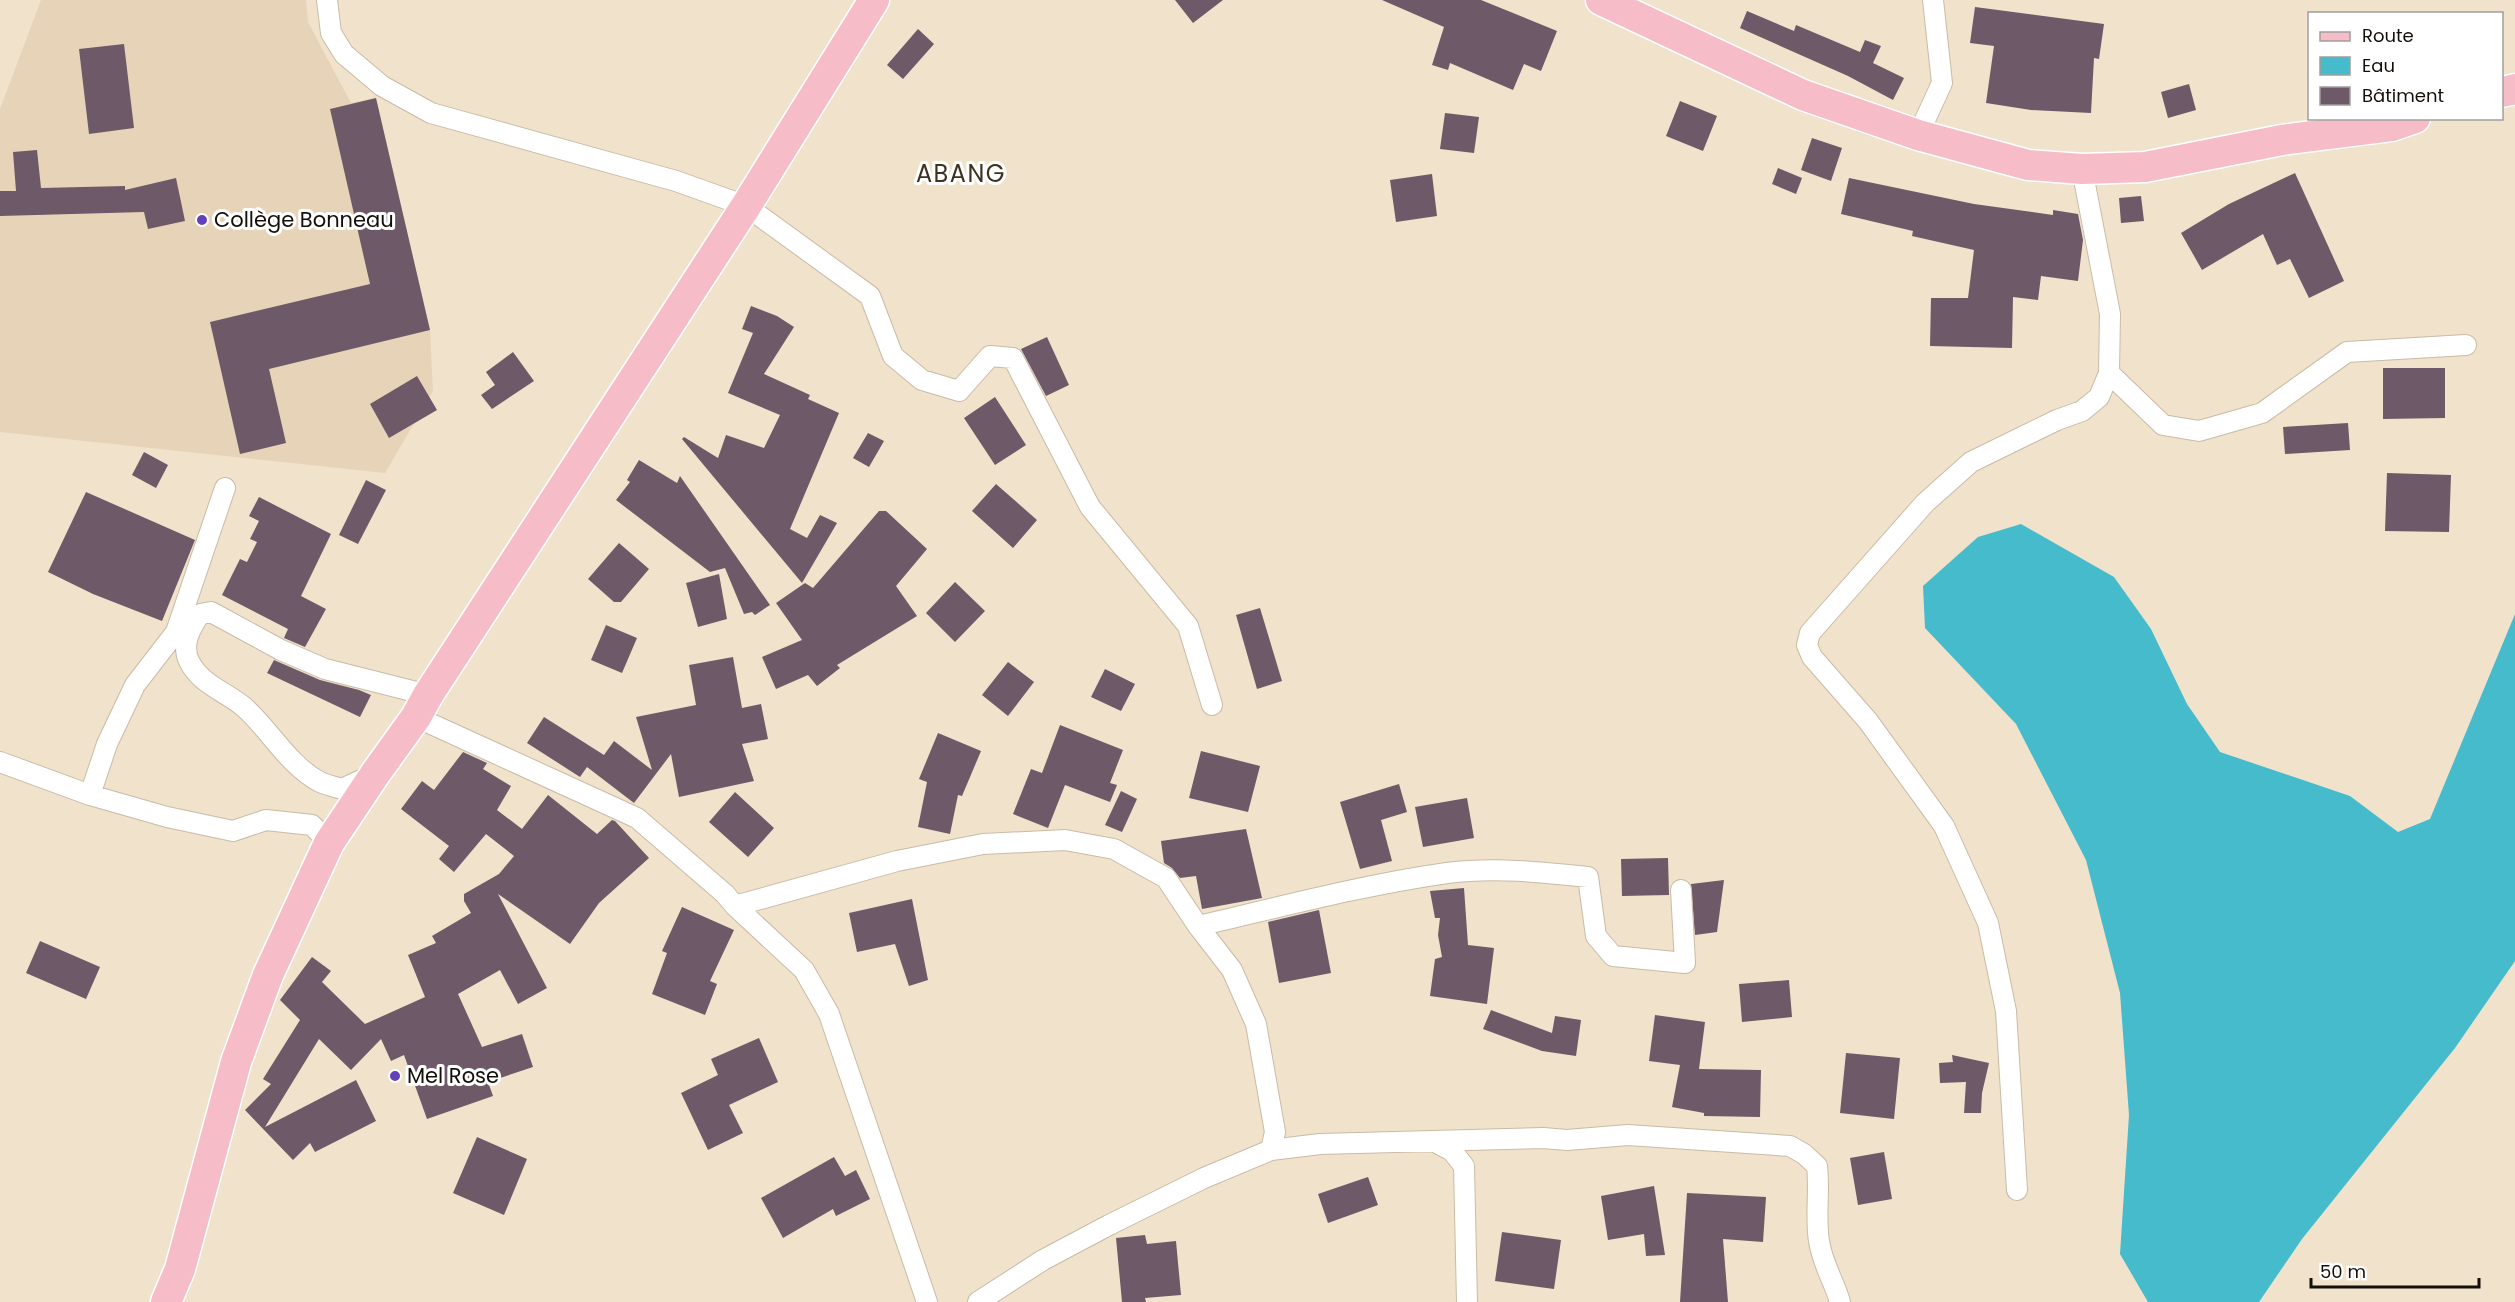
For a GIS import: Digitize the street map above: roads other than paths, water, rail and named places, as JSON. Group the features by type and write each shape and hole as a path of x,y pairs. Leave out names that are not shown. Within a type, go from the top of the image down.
{"main road":[{"path":"166,1302 180,1269 239,1053 268,975 329,843 422,706 747,206 874,0"},
{"path":"1601,0 1803,95 1918,135 2028,165 2082,169 2145,167 2282,140 2392,126 2409,120"}],"street":[{"path":"327,0 331,33 344,54 382,86 431,113 665,178 747,206 870,296 893,356 922,380 959,391 990,356 1013,358 1090,507 1188,626 1212,705"},
{"path":"1918,135 1942,84 1933,0"},
{"path":"2017,1190 2006,1011 1988,923 1944,826 1868,721 1812,657 1807,645 1810,633 1925,503 1971,462 2057,420 2082,411 2099,397 2109,373 2110,314 2082,169"},
{"path":"2109,373 2163,425 2199,431 2262,413 2347,352 2466,345"},
{"path":"90,795 106,744 135,685 176,632 225,488"},
{"path":"375,774 342,789 320,782 303,769 244,707 201,679 188,658 187,641 190,630 200,614 211,612 281,650 422,706 637,818 717,887 804,970 829,1014 927,1302"},
{"path":"0,762 90,795 167,817 233,831 266,820 312,825 329,843"},
{"path":"735,906 887,864 972,846 1065,840 1113,849 1166,878 1198,926 1232,970 1256,1024 1275,1132 1271,1150"},
{"path":"1198,926 1352,890 1449,873 1525,871 1588,877 1596,936 1613,956 1685,963 1681,890"},
{"path":"978,1302 1042,1260 1109,1224 1204,1178 1271,1150 1320,1144 1543,1138 1567,1140 1628,1135 1790,1146 1804,1154 1817,1167 1818,1239 1824,1265 1834,1283 1839,1302"},
{"path":"1436,1142 1452,1151 1464,1166 1467,1302"}],"water":[{"path":"2021,524 2114,577 2151,629 2187,704 2220,752 2350,796 2398,832 2430,819 2515,614 2515,961 2455,1048 2302,1239 2259,1302 2148,1302 2120,1254 2129,1115 2120,993 2086,860 2016,724 1925,628 1923,586 1978,537"}],"place":[{"name":"Collège Bonneau","path":"202,220"},
{"name":"Mel Rose","path":"395,1076"}],"district":[{"name":"ABANG","path":"961,174"}]}
